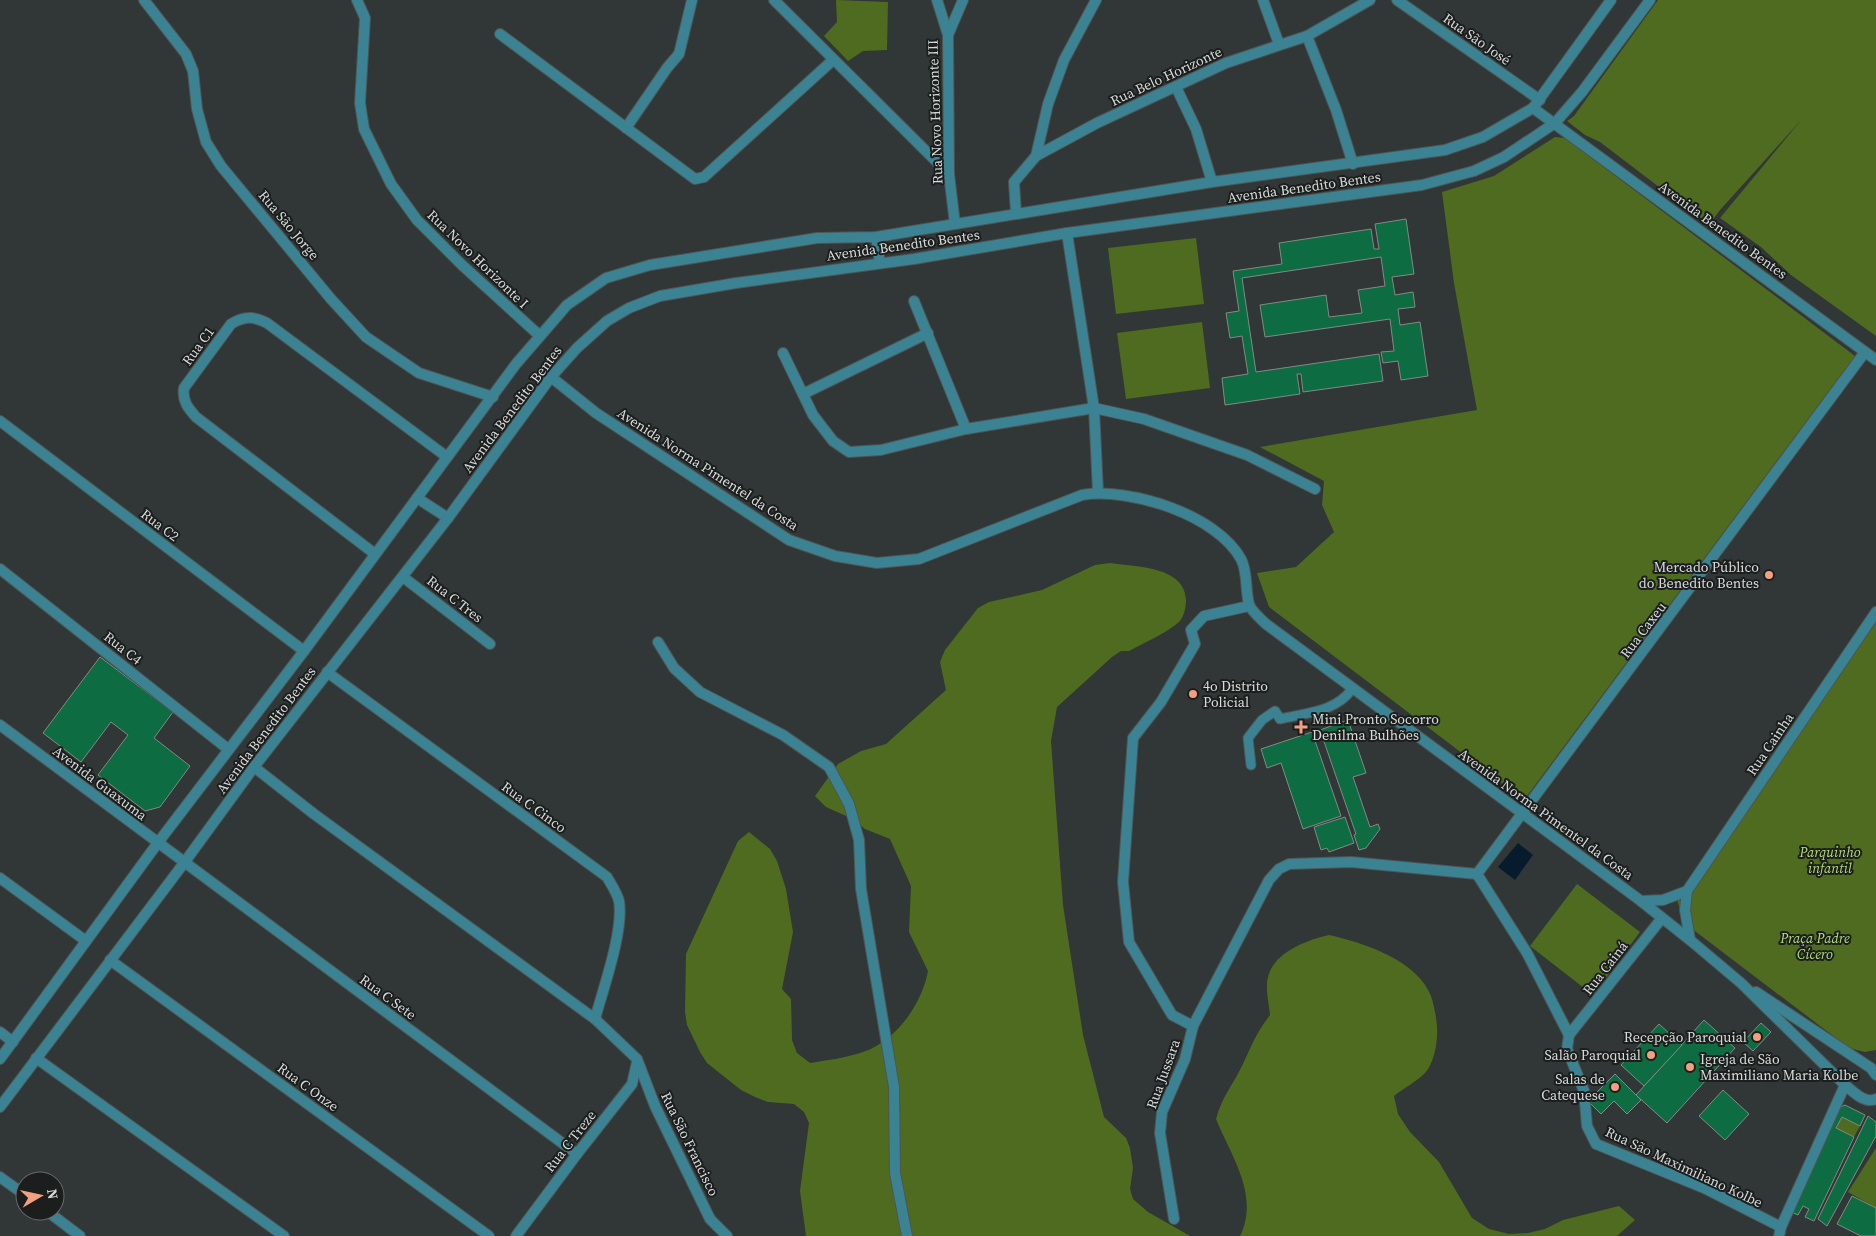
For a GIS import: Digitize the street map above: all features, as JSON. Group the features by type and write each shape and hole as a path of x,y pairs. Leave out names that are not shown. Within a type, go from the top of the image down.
{"street":[{"name":"Rua São Jorge","path":"144,0 186,54 194,71 197,109 206,142 221,166 331,299 366,337 406,366 419,373 493,397"},
{"name":"Rua Novo Horizonte I","path":"358,0 365,18 360,103 364,129 391,184 417,220 540,336"},
{"path":"626,128 667,68 679,54 692,0"},
{"path":"774,0 949,174"},
{"name":"Rua Novo Horizonte III","path":"937,0 948,35 949,174 955,224"},
{"path":"948,35 963,0"},
{"path":"1036,156 1048,104 1064,60 1096,0"},
{"path":"1263,0 1279,44"},
{"name":"Rua Belo Horizonte","path":"1016,213 1014,182 1036,156 1097,123 1226,63 1307,36 1370,0"},
{"name":"Rua São José","path":"1397,0 1537,104"},
{"name":"Avenida Benedito Bentes","path":"0,1060 228,749 304,651 447,457 540,336 567,305 606,278 650,265 817,238 876,237 1212,182 1445,150 1483,137 1537,104 1612,0"},
{"name":"Avenida Benedito Bentes","path":"0,1107 184,864 254,767 448,518 551,377 577,348 607,321 629,308 660,296 736,283 880,264 1067,233 1438,182 1474,171 1504,157 1554,123 1577,99 1650,0"},
{"path":"500,34 691,178 699,178 833,60"},
{"path":"1307,36 1336,110 1353,164"},
{"path":"1176,87 1196,129 1212,182"},
{"name":"Avenida Benedito Bentes","path":"1537,104 1554,123 1876,360"},
{"path":"1067,233 1094,408 1098,492"},
{"path":"876,237 880,264"},
{"path":"914,301 966,429"},
{"name":"Rua C1","path":"375,554 196,418 187,407 183,398 184,388 231,324 241,318 251,317 267,323 447,457"},
{"path":"803,394 928,334"},
{"name":"Rua Caxeu","path":"1477,874 1865,352"},
{"path":"783,353 813,415 833,441 849,452 881,450 966,429 1094,408 1144,419 1247,455 1315,488"},
{"name":"Avenida Norma Pimentel da Costa","path":"551,377 596,413 789,540 835,556 877,563 919,558 1082,495 1098,492 1143,499 1203,524 1232,544 1242,562 1250,606 1266,624 1641,901 1741,983 1845,1085 1863,1099 1871,1101 1876,1099"},
{"name":"Rua C2","path":"0,421 304,651"},
{"path":"417,498 448,518"},
{"name":"Rua C4","path":"0,569 228,749"},
{"name":"Rua C Tres","path":"403,577 490,644"},
{"path":"1194,1026 1172,1015 1129,942 1124,882 1133,738 1161,702 1194,644 1191,630 1204,616 1250,606"},
{"name":"Rua Cainha","path":"1687,891 1876,612"},
{"path":"658,642 674,668 700,692 783,735 829,767 848,804 859,840 861,889 894,1087 895,1173 907,1236"},
{"name":"Rua C Cinco","path":"327,672 607,877 619,898 620,909 614,949 595,1018"},
{"name":"Avenida Guaxuma","path":"0,725 184,864"},
{"path":"254,767 314,814 595,1018 637,1059"},
{"name":"Rua Jussara","path":"1174,1219 1160,1134 1162,1112 1185,1059 1194,1026 1251,911 1269,880 1279,869 1289,864 1351,862 1477,874"},
{"name":"Rua C Sete","path":"184,864 576,1154"},
{"path":"1477,874 1527,953 1569,1035"},
{"path":"0,878 86,941"},
{"path":"1641,901 1663,900 1687,891 1686,910 1690,940"},
{"name":"Rua Cainá","path":"1569,1035 1662,918"},
{"name":"Rua C Onze","path":"110,960 489,1236"},
{"name":"Avenida Norma Pimentel da Costa","path":"1741,983 1862,1062 1876,1075"},
{"path":"0,1032 12,1042"},
{"name":"Rua São Maximiliano Kolbe","path":"1569,1035 1567,1049 1584,1091 1587,1126 1596,1144 1704,1188 1780,1231 1845,1085"},
{"path":"36,1058 284,1236"},
{"name":"Rua C Treze","path":"516,1236 576,1154 632,1084 637,1059"},
{"name":"Rua São Francisco","path":"637,1059 655,1106 710,1219 727,1236"},
{"path":"0,1177 15,1187"},
{"path":"60,1221 80,1236"}],"lane":[{"path":"1251,765 1248,738 1262,720 1275,710 1280,719 1335,706 1344,700 1352,689"}],"green space":[{"path":"836,0 888,2 887,50 863,51 848,61 824,36 837,22"},
{"path":"1658,0 1876,0 1876,336 1791,275 1761,247 1720,218 1802,119 1720,210 1709,225 1600,142 1585,135 1567,121 1574,116"},
{"path":"1555,137 1565,138 1855,356 1524,800 1269,607 1257,573 1296,567 1334,532 1322,505 1324,481 1260,447 1477,410 1454,283 1442,192 1494,176"},
{"path":"1196,238 1204,304 1116,314 1108,248"},
{"path":"1202,322 1210,388 1126,399 1117,333"},
{"path":"1110,563 1157,570 1168,574 1177,580 1184,589 1186,606 1179,622 1174,626 1129,651 1121,651 1112,657 1057,707 1051,741 1063,905 1083,1035 1104,1117 1126,1138 1130,1148 1133,1168 1130,1189 1133,1199 1148,1212 1190,1236 806,1236 800,1191 809,1123 804,1112 794,1104 768,1102 755,1097 741,1090 707,1063 687,1025 685,1012 686,954 738,841 749,832 770,849 777,861 786,889 793,932 782,989 791,999 792,1040 797,1053 810,1063 850,1056 875,1047 896,1030 906,1020 920,996 928,971 909,932 911,886 890,839 865,829 853,819 826,807 815,796 838,764 861,751 886,744 946,690 940,662 945,650 978,608 989,602 1042,590 1095,565"},
{"name":"Praça Padre Cícero","path":"1876,621 1876,1050 1865,1052 1849,1048 1683,922 1677,899 1685,885"},
{"path":"1577,884 1640,932 1593,995 1530,946"},
{"path":"1329,935 1373,948 1402,963 1424,983 1431,996 1435,1011 1437,1038 1431,1063 1425,1073 1394,1096 1398,1114 1410,1132 1439,1162 1472,1218 1489,1229 1509,1234 1528,1233 1545,1229 1563,1220 1619,1206 1635,1220 1617,1236 1240,1236 1247,1206 1245,1191 1235,1161 1216,1119 1218,1111 1254,1040 1270,1015 1267,986 1271,968 1292,948"},
{"path":"1842,1117 1860,1126 1854,1137 1836,1128"},
{"path":"1876,1148 1876,1208 1848,1192"}],"water":[{"path":"1518,843 1533,855 1515,880 1498,867"}],"building":[{"path":"1406,219 1414,274 1392,277 1395,295 1413,292 1415,307 1398,309 1400,325 1420,322 1428,376 1401,380 1398,361 1383,363 1381,352 1394,351 1390,319 1265,337 1260,305 1326,295 1329,317 1362,313 1358,290 1385,286 1381,257 1242,278 1256,372 1379,354 1383,381 1303,392 1301,374 1297,374 1300,394 1225,405 1222,378 1248,374 1242,336 1230,338 1226,313 1239,311 1233,271 1282,264 1279,243 1371,229 1374,249 1379,249 1375,224"},
{"path":"100,657 173,712 154,738 190,766 160,807 145,811 98,775 128,735 111,722 81,762 43,733"},
{"path":"1348,720 1366,773 1353,777 1370,827 1378,824 1380,829 1366,848 1359,850 1354,835 1356,834 1320,730"},
{"path":"1312,732 1341,816 1303,829 1281,763 1267,768 1261,749"},
{"path":"1345,817 1354,843 1329,852 1327,848 1321,850 1314,827"},
{"name":"Igreja de São Maximiliano Maria Kolbe","path":"1704,1020 1735,1048 1667,1123 1636,1095"},
{"name":"Recepção Paroquial","path":"1761,1023 1771,1032 1753,1051 1743,1042"},
{"name":"Salão Paroquial","path":"1659,1024 1682,1045 1644,1086 1621,1065"},
{"name":"Salas de Catequese","path":"1615,1074 1641,1100 1627,1114 1614,1101 1601,1114 1588,1101"},
{"path":"1723,1090 1749,1114 1725,1140 1699,1116"},
{"path":"1845,1105 1865,1115 1860,1126 1842,1117 1836,1128 1854,1137 1814,1221 1805,1217 1809,1209 1803,1206 1798,1215 1789,1211 1838,1108"},
{"path":"1868,1116 1876,1122 1876,1136 1827,1226 1818,1219"},
{"path":"1852,1196 1876,1208 1876,1236 1861,1236 1837,1224"}],"place":[{"name":"Mercado Público do Benedito Bentes","path":"1769,575"},
{"name":"4o Distrito Policial","path":"1193,694"},
{"name":"Mini Pronto Socorro Denilma Bulhões","path":"1301,727"},
{"name":"Recepção Paroquial","path":"1757,1037"},
{"name":"Salão Paroquial","path":"1651,1055"},
{"name":"Igreja de São Maximiliano Maria Kolbe","path":"1690,1067"},
{"name":"Salas de Catequese","path":"1615,1087"}],"park label":[{"name":"Parquinho infantil","path":"1830,860"}]}
